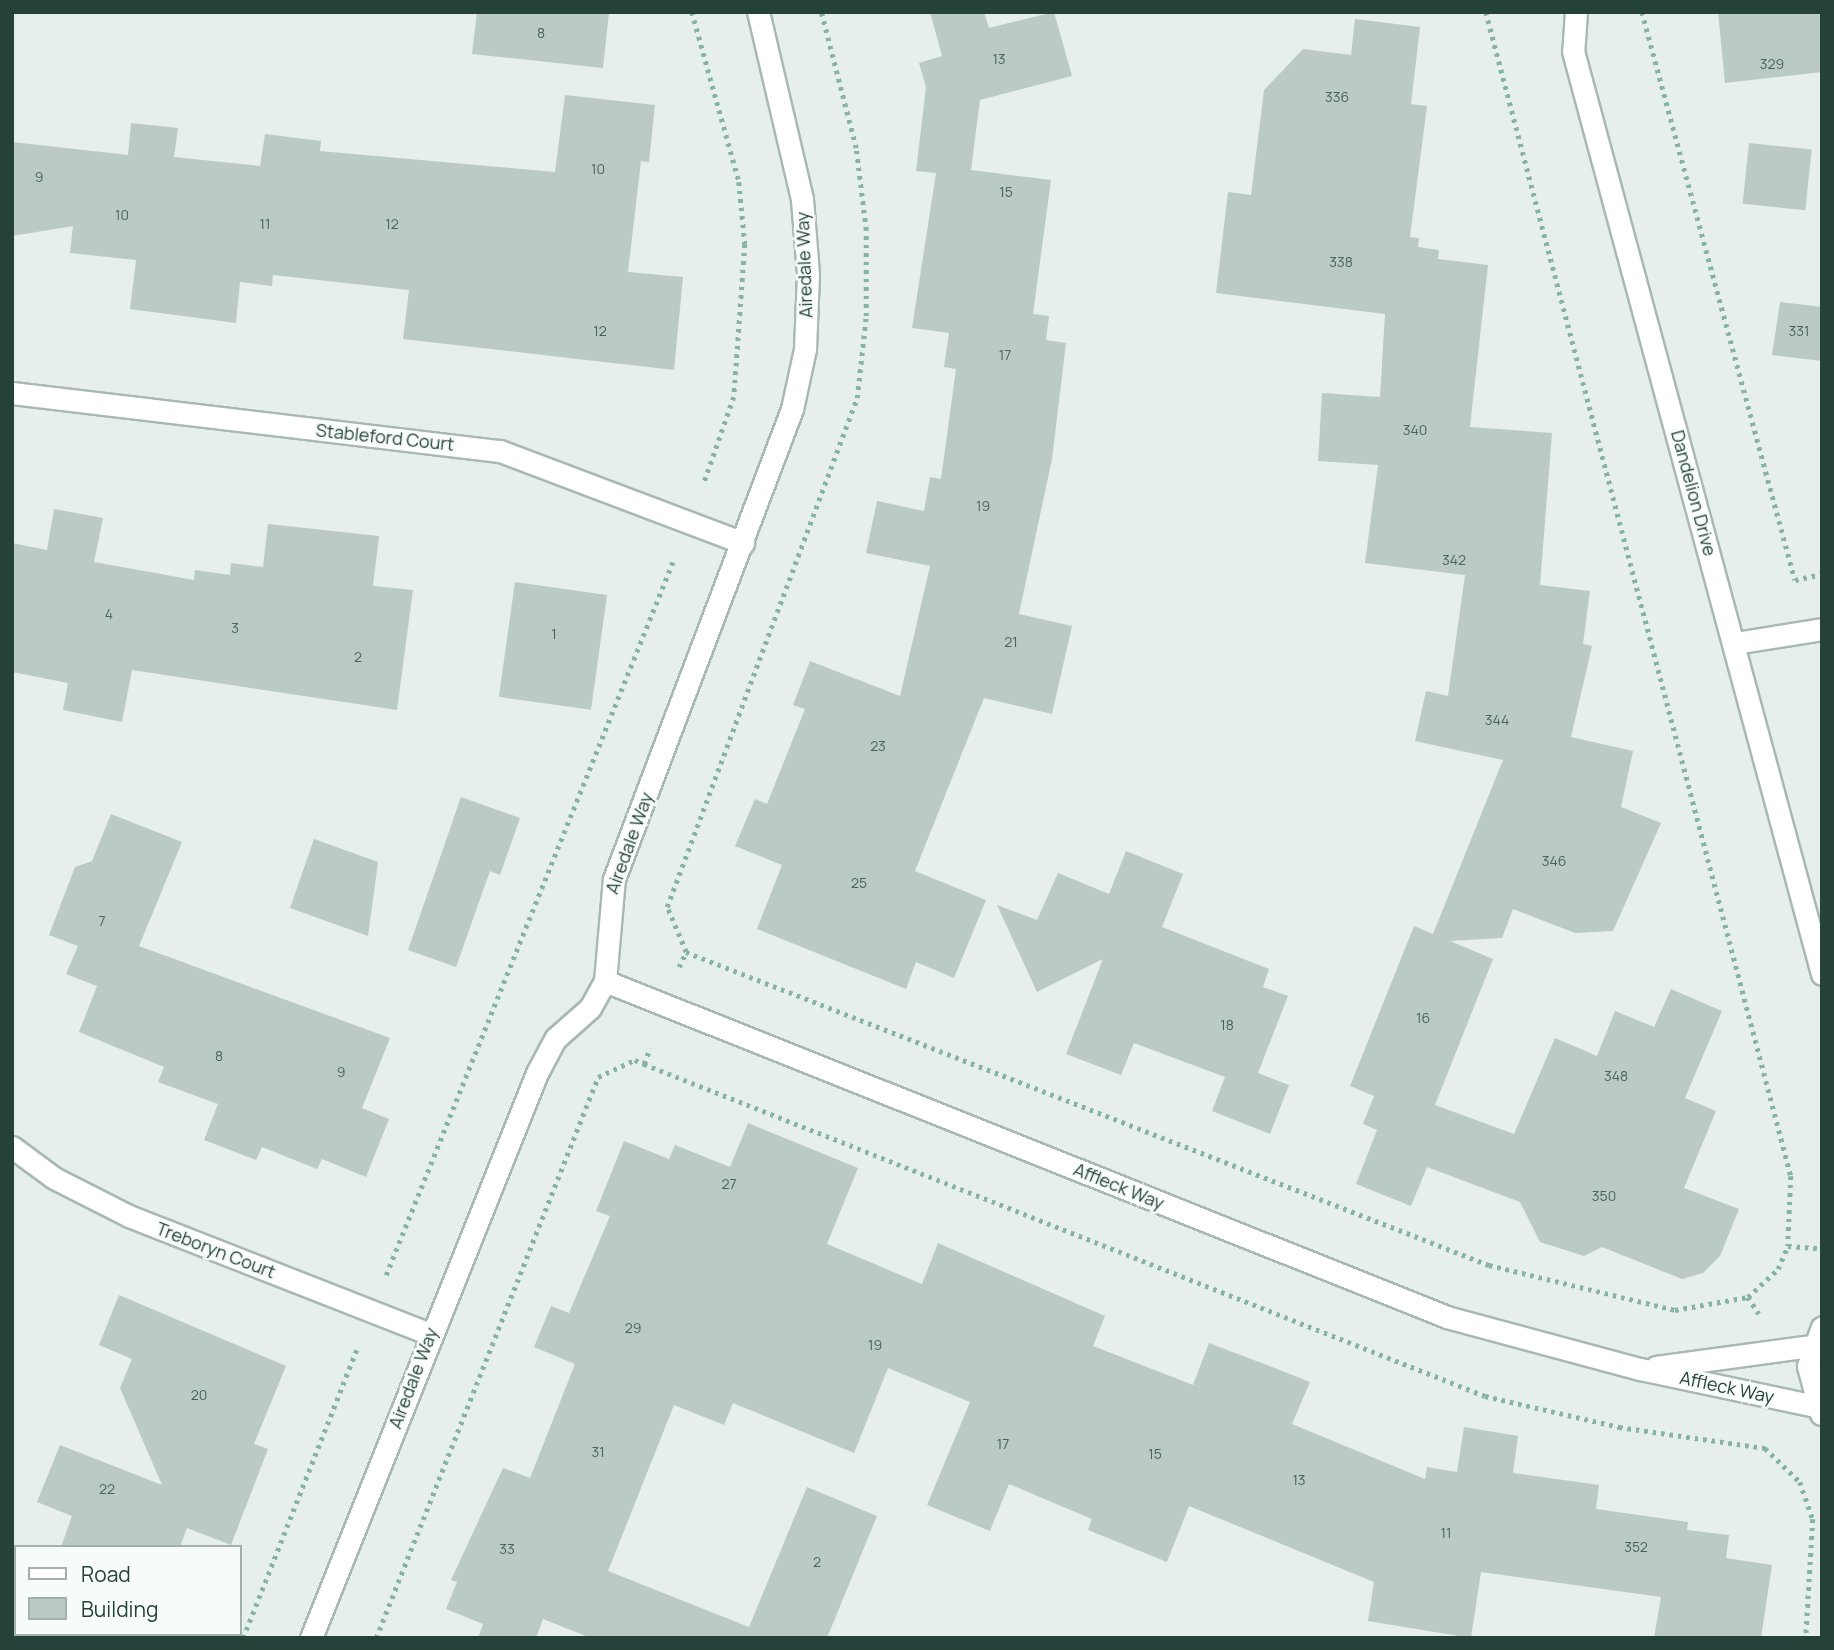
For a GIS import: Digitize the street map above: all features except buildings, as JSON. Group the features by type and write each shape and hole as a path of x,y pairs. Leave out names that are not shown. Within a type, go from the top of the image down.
{"street":[{"name":"Airedale Way","path":"312,1638 430,1334 537,1073 556,1038 590,1008 606,981 614,879 792,409 808,315 802,199 758,12"},
{"name":"Dandelion Drive","path":"1576,12 1573,51 1735,643 1822,975"},
{"name":"Stableford Court","path":"12,393 500,451 743,543"},
{"path":"1735,643 1822,629"},
{"name":"Affleck Way","path":"606,981 1447,1317 1640,1369 1818,1411"},
{"name":"Treboryn Court","path":"12,1147 54,1178 128,1216 430,1334"},
{"path":"1817,1337 1808,1366 1818,1411"},
{"name":"Affleck Way","path":"1640,1369 1817,1337"}],"path":[{"path":"692,12 739,182 745,244 734,397 704,484"},
{"path":"680,967 686,952 1489,1265 1675,1310 1748,1297 1778,1269 1788,1246 1791,1176 1486,12"},
{"path":"1642,12 1795,580 1822,574"},
{"path":"385,1279 675,556"},
{"path":"644,1064 650,1048"},
{"path":"376,1638 598,1077 635,1060 1485,1396 1619,1427 1765,1448 1800,1482 1813,1519 1805,1638"},
{"path":"1788,1246 1817,1248"},
{"path":"1748,1297 1762,1319"},
{"path":"243,1638 361,1340"}]}
